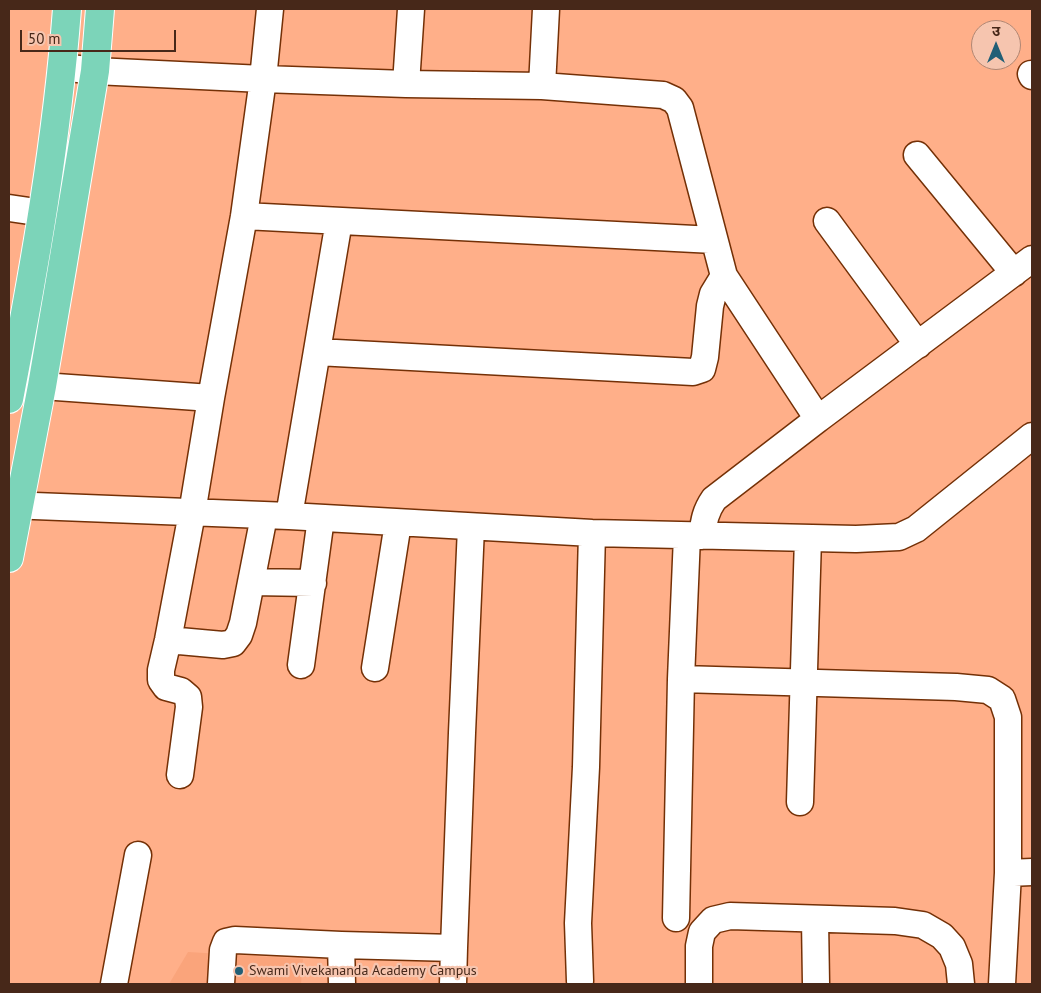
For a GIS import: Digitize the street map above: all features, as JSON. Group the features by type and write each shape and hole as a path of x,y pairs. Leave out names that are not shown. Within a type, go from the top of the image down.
{"main road":[{"path":"9,399 43,213 62,67 67,9"},
{"path":"9,558 14,506 42,386 95,71 100,9"}],"street":[{"path":"180,775 189,707 188,697 181,691 166,687 160,680 160,670 168,640 192,513 210,398 244,216 263,79 270,9"},
{"path":"406,84 411,9"},
{"path":"542,86 546,9"},
{"path":"62,67 95,71 263,79 542,86 663,95 674,100 680,108 724,276 818,419"},
{"path":"676,918 681,679 694,536 704,520 707,508 714,499 818,419 1023,266 917,155"},
{"path":"9,208 43,213"},
{"path":"244,216 714,240"},
{"path":"168,640 223,645 233,643 239,635 251,582 277,516 317,352 339,221"},
{"path":"827,221 918,344"},
{"path":"317,352 693,372 702,370 711,300 724,276"},
{"path":"42,386 210,398"},
{"path":"14,506 322,518 471,528 592,533 856,539 899,537 916,529 1032,436"},
{"path":"301,665 322,518"},
{"path":"375,668 398,523"},
{"path":"453,984 471,528"},
{"path":"580,981 578,922 586,767 592,533"},
{"path":"800,802 808,538"},
{"path":"251,582 313,583"},
{"path":"681,679 956,687 988,690 1002,699 1008,717 1020,873 1002,984"},
{"path":"114,984 138,855"},
{"path":"699,984 699,946 702,932 713,920 730,916 894,921 923,925 942,936 952,948 959,964 961,984"},
{"path":"815,919 816,984"},
{"path":"221,984 223,950 226,942 235,940 454,948"},
{"path":"341,945 342,984"}],"shaded area":[{"name":"Swami Vivekananda Academy Campus","path":"188,952 303,959 301,984 169,984"}],"place":[{"name":"Swami Vivekananda Academy Campus","path":"239,971"}]}
